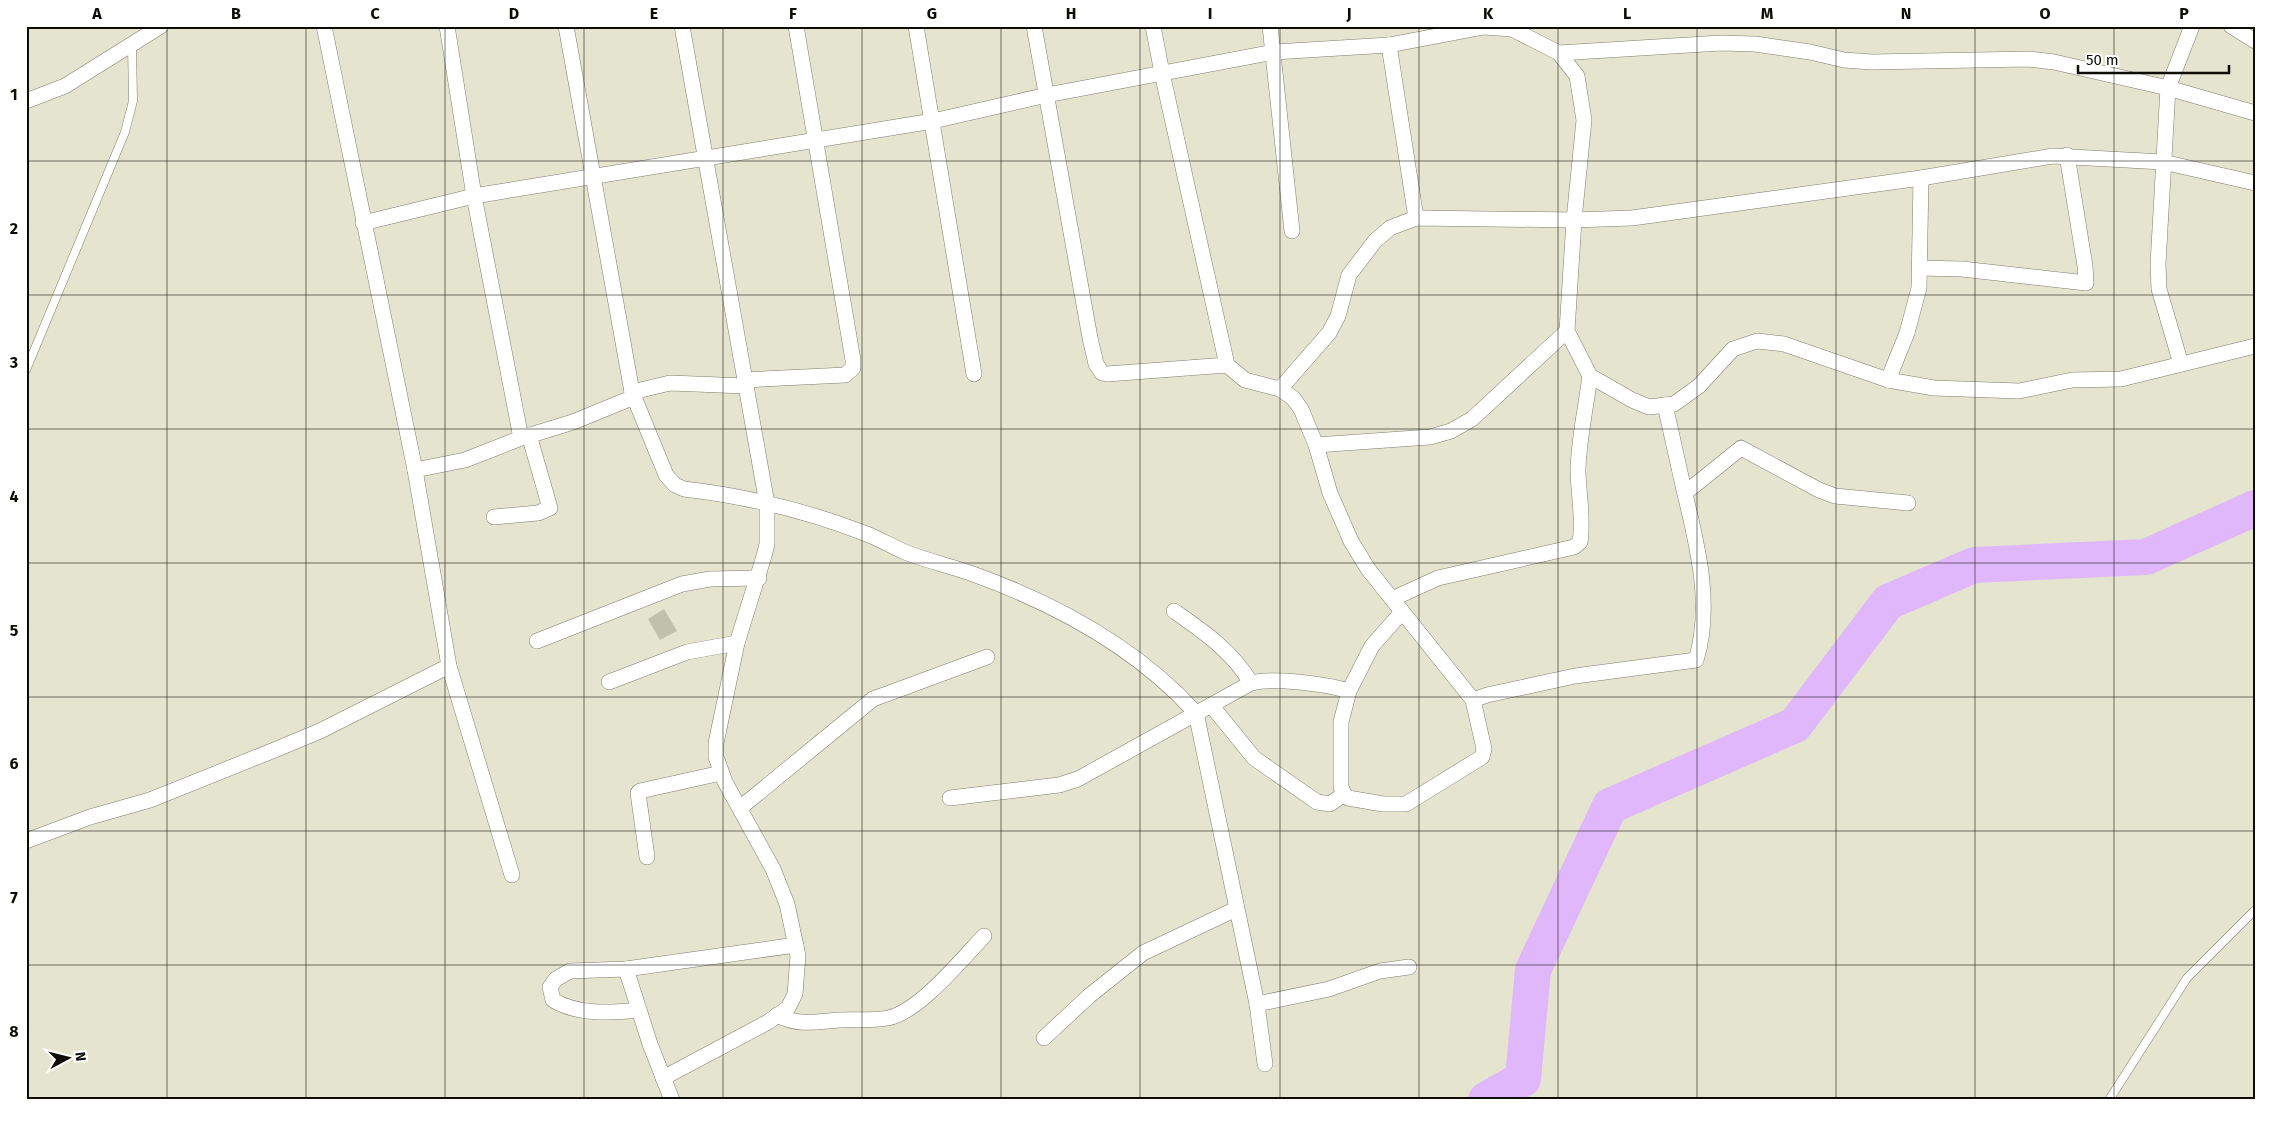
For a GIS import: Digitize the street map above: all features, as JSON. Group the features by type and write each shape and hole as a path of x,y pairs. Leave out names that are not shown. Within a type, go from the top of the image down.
{"street":[{"path":"26,101 65,86 161,26"},
{"path":"324,26 415,470 449,666 512,875"},
{"path":"447,26 474,196 525,437 550,508 538,513 494,517"},
{"path":"566,26 633,394 666,476 675,485 684,489 809,513 905,552 973,574 1060,610 1092,628 1159,676 1196,713 1257,1004 1265,1064"},
{"path":"663,1078 788,1008 795,994 798,956 788,904 773,869 721,773 717,762 716,743 737,643 759,578 766,544 767,504 682,26"},
{"path":"415,470 465,460 525,437 572,422 633,394 670,383 745,383 845,375 853,368 796,26"},
{"path":"916,26 974,374"},
{"path":"1034,26 1096,364 1102,373 1227,365"},
{"path":"1153,26 1227,365 1245,380 1280,389 1293,398 1301,409 1316,445 1330,493 1351,541 1368,569 1473,700 1484,749 1482,757 1406,804 1374,803 1348,798 1341,787 1340,722 1348,691 1372,646 1402,612"},
{"path":"1270,26 1292,231"},
{"path":"2181,364 2159,289 2158,264 2168,88 2192,26"},
{"path":"2231,26 2255,41"},
{"path":"363,223 474,196 933,121 1047,94 1274,52 1390,46 1458,28 1484,27 1512,30 1559,54 1577,76 1584,120 1574,220 1567,331 1590,376 1632,400 1649,407 1674,404 1699,386 1733,349 1757,341 1784,344 1888,380 1934,388 2019,391 2072,380 2121,379 2255,346"},
{"path":"1559,54 1722,43 1765,46 1810,52 1844,60 1872,62 2029,59 2054,62 2168,88 2255,113"},
{"path":"1390,46 1416,218"},
{"path":"1280,389 1329,333 1338,316 1349,275 1375,241 1390,228 1416,218 1574,220 1632,218 1921,178 2037,157 2067,155 2163,162 2255,183"},
{"path":"1920,268 1962,269 2086,283 2086,266 2067,155"},
{"path":"1888,380 1907,333 1919,288 1921,178"},
{"path":"1316,445 1430,437 1451,431 1472,419 1567,331"},
{"path":"1392,599 1438,578 1574,547 1580,542 1582,530 1578,467 1590,376"},
{"path":"1473,700 1487,695 1575,676 1696,660 1702,623 1703,596 1695,538 1665,405"},
{"path":"1685,493 1741,448 1819,490 1834,496 1908,503"},
{"path":"537,641 682,584 710,579 759,578"},
{"path":"1174,611 1213,638 1241,666 1251,682"},
{"path":"608,682 687,652 737,643"},
{"path":"740,808 873,699 987,657"},
{"path":"26,841 90,817 150,800 272,751 320,731 449,666"},
{"path":"950,798 1060,785 1078,780 1251,682 1271,680 1348,691"},
{"path":"1211,704 1254,758 1317,802 1330,804 1344,794"},
{"path":"647,857 638,793 721,773"},
{"path":"1044,1038 1089,996 1143,953 1236,910"},
{"path":"778,1015 791,1022 806,1023 888,1018 901,1013 920,1000 984,936"},
{"path":"638,1010 617,1013 581,1010 560,1005 553,1000 550,987 556,979 570,971 626,969 796,945"},
{"path":"1257,1004 1329,989 1380,970 1409,967"},
{"path":"626,969 638,1010 672,1100"}],"lane":[{"path":"26,370 125,132 133,101 132,45"},
{"path":"2109,1100 2188,978 2255,910"}],"building":[{"path":"664,609 677,631 660,640 648,619"}],"waterway":[{"path":"1486,1100 1523,1079 1533,970 1610,806 1795,725 1888,602 1974,565 2146,557 2255,508"}]}
